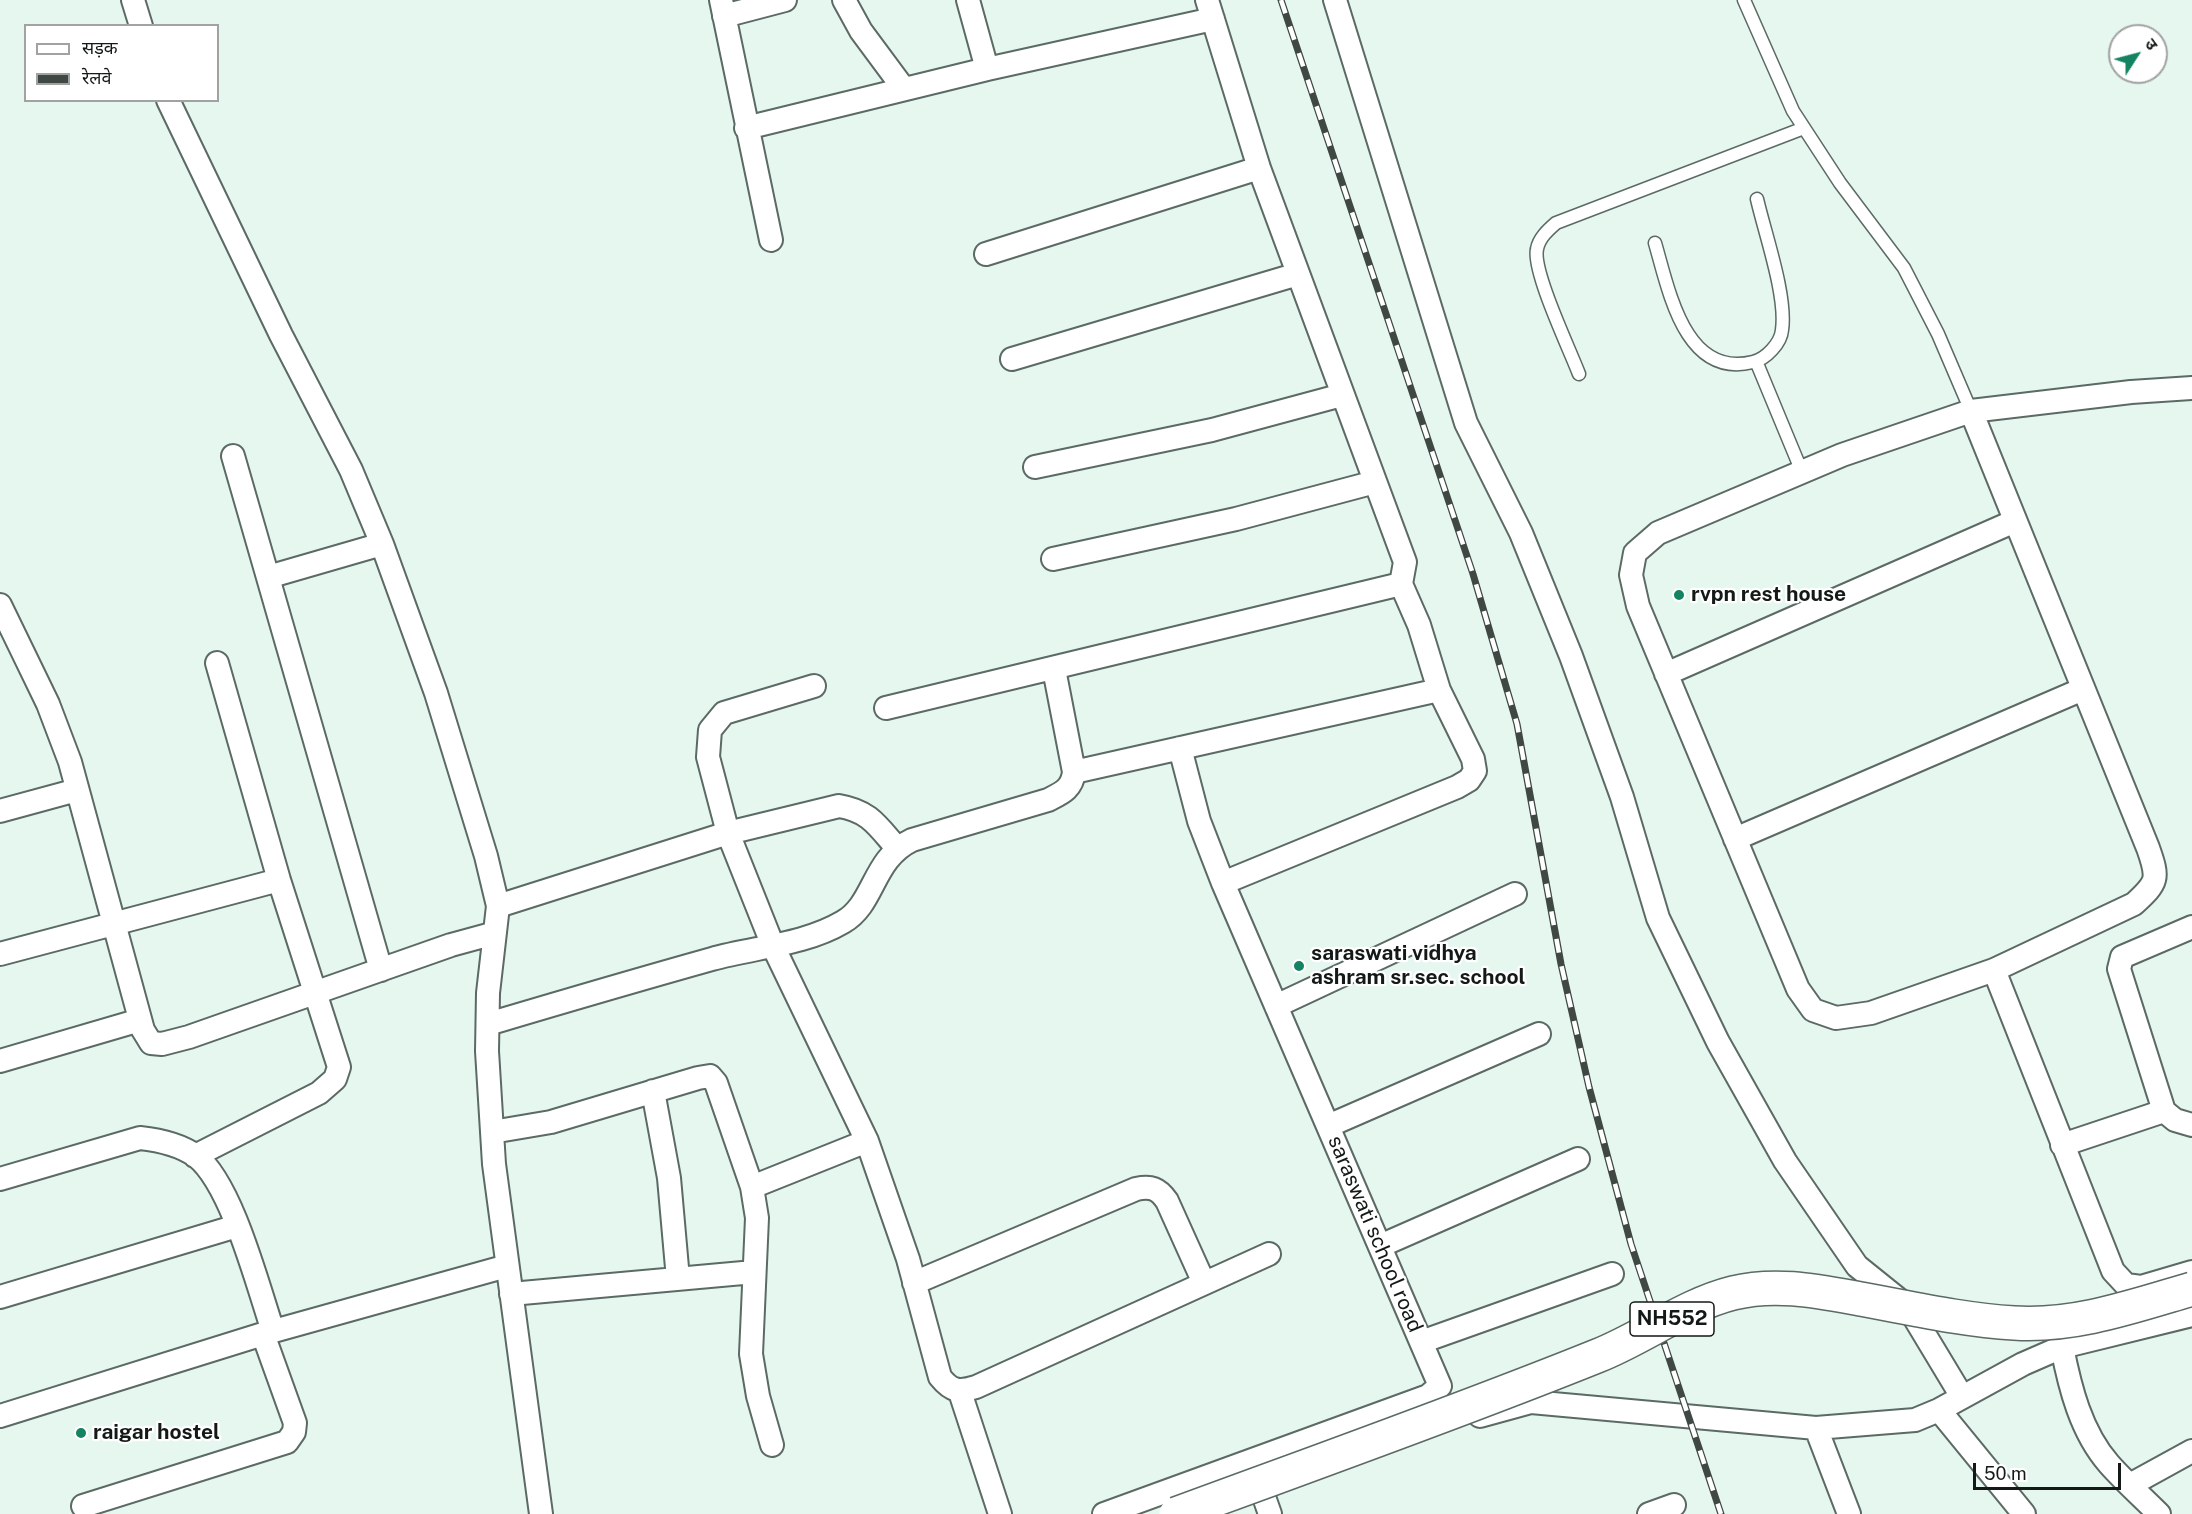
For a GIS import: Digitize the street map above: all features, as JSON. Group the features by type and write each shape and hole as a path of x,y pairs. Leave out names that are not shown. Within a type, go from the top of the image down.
{"highway":[{"name":"NH552","path":"1176,1514 1601,1354 1732,1293 1774,1287 1814,1290 1968,1319 2017,1323 2059,1322 2099,1315 2192,1289"}],"street":[{"path":"133,0 140,24"},
{"path":"771,240 722,8 785,0"},
{"path":"844,0 861,31 904,89"},
{"path":"968,0 987,69"},
{"path":"1335,0 1466,423 1521,533 1571,656 1622,797 1659,918 1718,1042 1785,1161 1857,1266 1908,1307 1961,1395"},
{"path":"746,128 987,69 1210,10 1259,168 1405,562 1401,584 1419,625 1439,690 1473,759 1475,771 1469,780 1223,883"},
{"path":"169,102 276,324 351,470 436,693 486,856 498,906 488,1024 492,1132 507,1266 541,1514"},
{"path":"986,254 1259,168"},
{"path":"1012,359 1298,274"},
{"path":"1971,411 2148,848 2155,870 2153,887 2134,904 1994,970 1870,1013 1836,1018 1814,1010 1798,989 1638,606 1631,575 1635,553 1658,533 1802,472 1971,411 2131,392 2192,388"},
{"path":"1035,467 1212,430 1342,395"},
{"path":"233,456 381,970"},
{"path":"1053,559 1236,519 1375,482"},
{"path":"1666,674 2015,521"},
{"path":"268,577 381,544"},
{"path":"886,708 1401,584"},
{"path":"0,605 48,704 77,790 140,1020 151,1043 162,1044 495,933"},
{"path":"195,1156 319,1093 334,1079 339,1067 279,880 217,663"},
{"path":"488,1024 714,958 773,946 825,931 846,921 863,901 885,860 896,847 912,840 1048,800 1064,792 1072,783 1074,772 1054,669"},
{"path":"814,686 741,706 724,713 710,730 708,757 728,833 773,946 867,1141 915,1283 940,1377 949,1388 960,1392 1269,1254"},
{"path":"1736,839 2083,689"},
{"path":"1074,772 1439,690"},
{"name":"saraswati school road","path":"1104,1514 1428,1396 1440,1386 1223,883 1199,821 1180,748"},
{"path":"0,811 77,790"},
{"path":"498,906 728,833 839,806 857,809 871,818 896,847"},
{"path":"0,954 114,926 279,880"},
{"path":"1276,1006 1515,894"},
{"path":"2192,927 2134,950 2122,957 2119,969 2164,1111 2175,1120 2192,1125"},
{"path":"1994,970 2113,1271 2126,1285 2141,1287 2192,1272"},
{"path":"0,1061 140,1020"},
{"path":"1328,1126 1539,1034"},
{"path":"492,1132 551,1122 710,1076 716,1083 752,1187 757,1218 751,1354 758,1396 772,1445"},
{"path":"653,1091 669,1178 678,1279"},
{"path":"2062,1145 2164,1111"},
{"path":"0,1179 140,1138 163,1140 195,1156 213,1175 237,1226 295,1423 294,1432 287,1442 82,1506"},
{"path":"752,1187 867,1141"},
{"path":"1380,1246 1578,1159"},
{"path":"915,1283 1136,1189 1147,1187 1160,1190 1167,1201 1204,1283"},
{"path":"0,1297 237,1226"},
{"path":"0,1416 268,1333 507,1266"},
{"path":"511,1294 754,1272"},
{"path":"1421,1342 1612,1274"},
{"path":"1221,1514 1267,1506 1455,1423 1531,1402 1816,1428 1915,1420 1939,1410 1961,1395 2023,1364 2062,1347 2192,1315"},
{"path":"2062,1347 2069,1385 2085,1427 2107,1462 2159,1514"},
{"path":"960,1392 1000,1514"},
{"path":"1939,1410 2024,1514"},
{"path":"1816,1428 1848,1514"},
{"path":"2130,1485 2192,1451"},
{"path":"1649,1514 1674,1505"}],"lane":[{"path":"1744,0 1793,111 1840,183 1904,268 1938,334 1971,411"},
{"path":"1579,374 1542,279 1536,250 1546,232 1556,223 1804,128"},
{"path":"1655,243 1675,307 1694,344 1713,360 1736,365 1756,361 1772,351 1782,331 1781,302 1757,199"},
{"path":"1756,361 1802,472"}],"railway":[{"path":"1281,0 1473,574 1517,724 1561,964 1589,1087 1631,1244 1721,1514"}],"place":[{"name":"rvpn rest house","path":"1679,595"},
{"name":"saraswati vidhya ashram sr.sec. school","path":"1299,966"},
{"name":"raigar hostel","path":"81,1433"}]}
